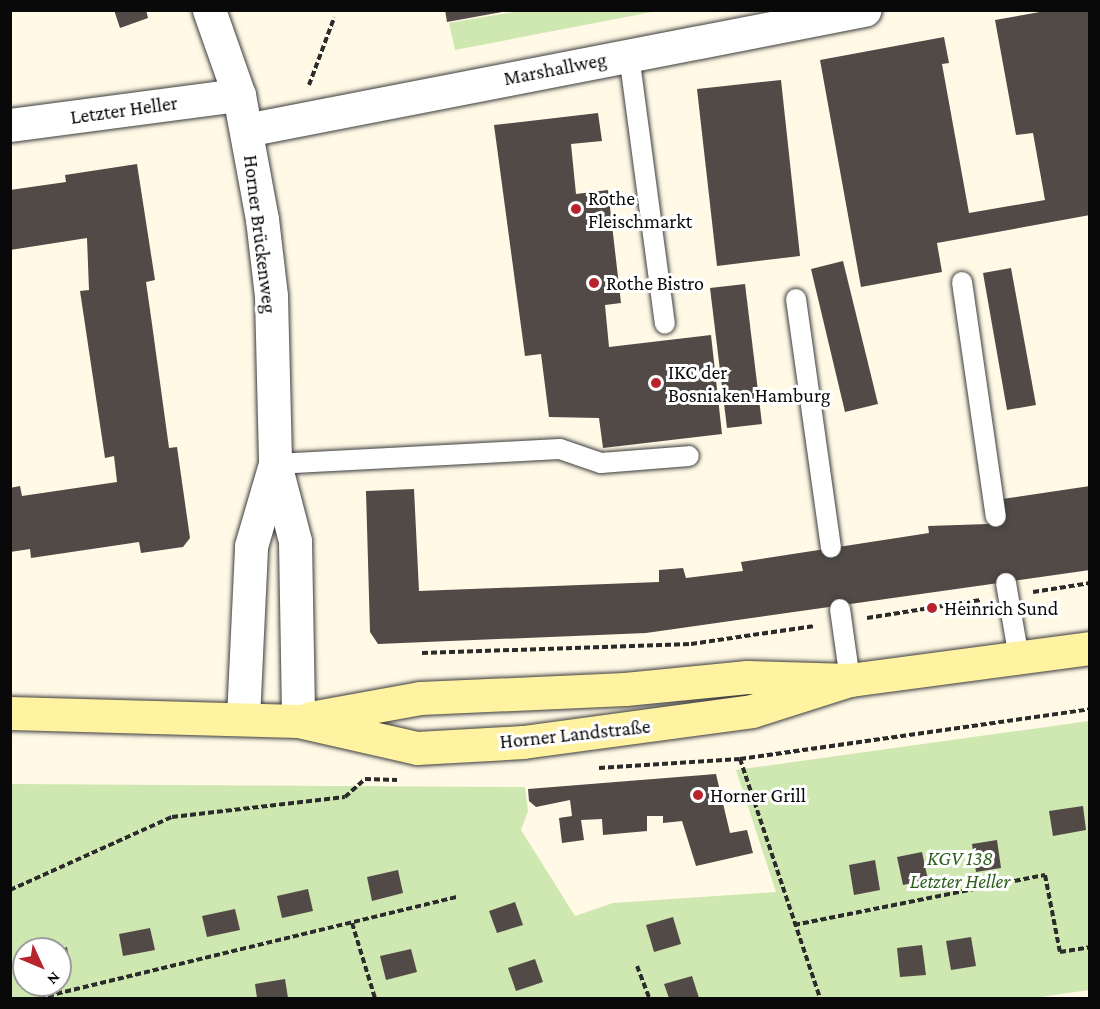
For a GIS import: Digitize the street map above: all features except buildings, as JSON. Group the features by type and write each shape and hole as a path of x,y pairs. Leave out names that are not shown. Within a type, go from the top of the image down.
{"main road":[{"name":"Horner Landstraße","path":"298,721 420,698 625,689 747,677 850,680 1089,648"},
{"name":"Horner Landstraße","path":"10,713 298,721 417,748 523,742 752,711 850,680"}],"street":[{"name":"Horner Brückenweg","path":"209,10 238,95 246,130 270,296 275,464 295,542 298,721"},
{"name":"Marshallweg","path":"246,130 864,10"},
{"name":"Letzter Heller","path":"10,125 238,95"},
{"name":"Horner Brückenweg","path":"243,718 251,546 275,464"}],"lane":[{"path":"629,55 664,324"},
{"path":"962,282 996,517"},
{"path":"796,299 831,548"},
{"path":"275,464 560,448 601,463 689,456"},
{"path":"1007,589 1018,658"},
{"path":"841,615 850,680"}],"path":[{"path":"296,119 334,18"},
{"path":"422,653 691,644 841,615 1007,589 1089,583"},
{"path":"586,769 740,759 1089,709"},
{"path":"740,759 820,999"},
{"path":"10,890 172,817 345,797 365,778 406,781"},
{"path":"794,925 1044,875 1060,952 1089,947"},
{"path":"39,999 458,897"},
{"path":"352,923 375,999"},
{"path":"637,966 649,999"}],"green space":[{"path":"519,11 657,11 455,50 449,23"},
{"name":"KGV 138 Letzter Heller","path":"1089,721 1089,990 1034,998 11,998 11,784 525,787 528,811 521,830 575,916 613,903 776,892 736,770"}],"place":[{"name":"Rothe Fleischmarkt","path":"576,209"},
{"name":"Rothe Bistro","path":"594,283"},
{"name":"IKC der Bosniaken Hamburg","path":"656,383"},
{"name":"Heinrich Sund","path":"932,608"},
{"name":"Horner Grill","path":"698,795"}]}
